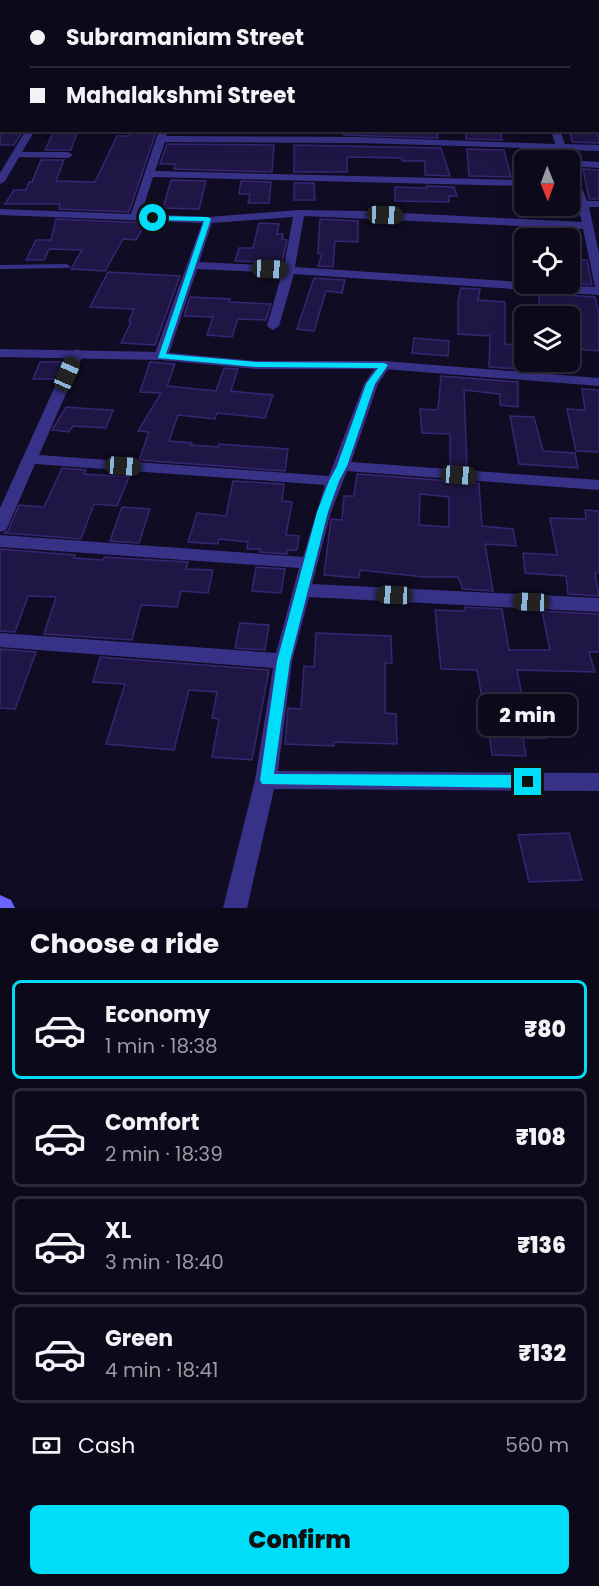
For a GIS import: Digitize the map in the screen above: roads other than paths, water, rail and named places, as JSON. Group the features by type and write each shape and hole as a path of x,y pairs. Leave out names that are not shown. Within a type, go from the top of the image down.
{"street":[{"path":"0,181 4,168 16,155 30,132"},
{"path":"556,132 562,150"},
{"path":"135,217 162,135 274,135 599,148"},
{"path":"16,155 68,155"},
{"path":"580,164 599,165"},
{"path":"149,174 514,183"},
{"path":"580,200 588,226 599,285"},
{"path":"582,204 599,204"},
{"path":"0,212 208,219 299,213 475,218 588,226"},
{"path":"273,326 289,270 299,213"},
{"path":"161,356 208,219"},
{"path":"193,265 599,291"},
{"path":"0,353 161,356 257,365 384,365 599,382"},
{"path":"0,526 76,353"},
{"path":"235,908 266,780 283,661 309,563 323,512 371,384 384,365"},
{"path":"29,459 599,485"},
{"path":"0,541 309,563"},
{"path":"303,590 599,605"},
{"path":"0,640 283,661"},
{"path":"266,780 599,782"}],"lane":[{"path":"0,267 66,266"}]}
